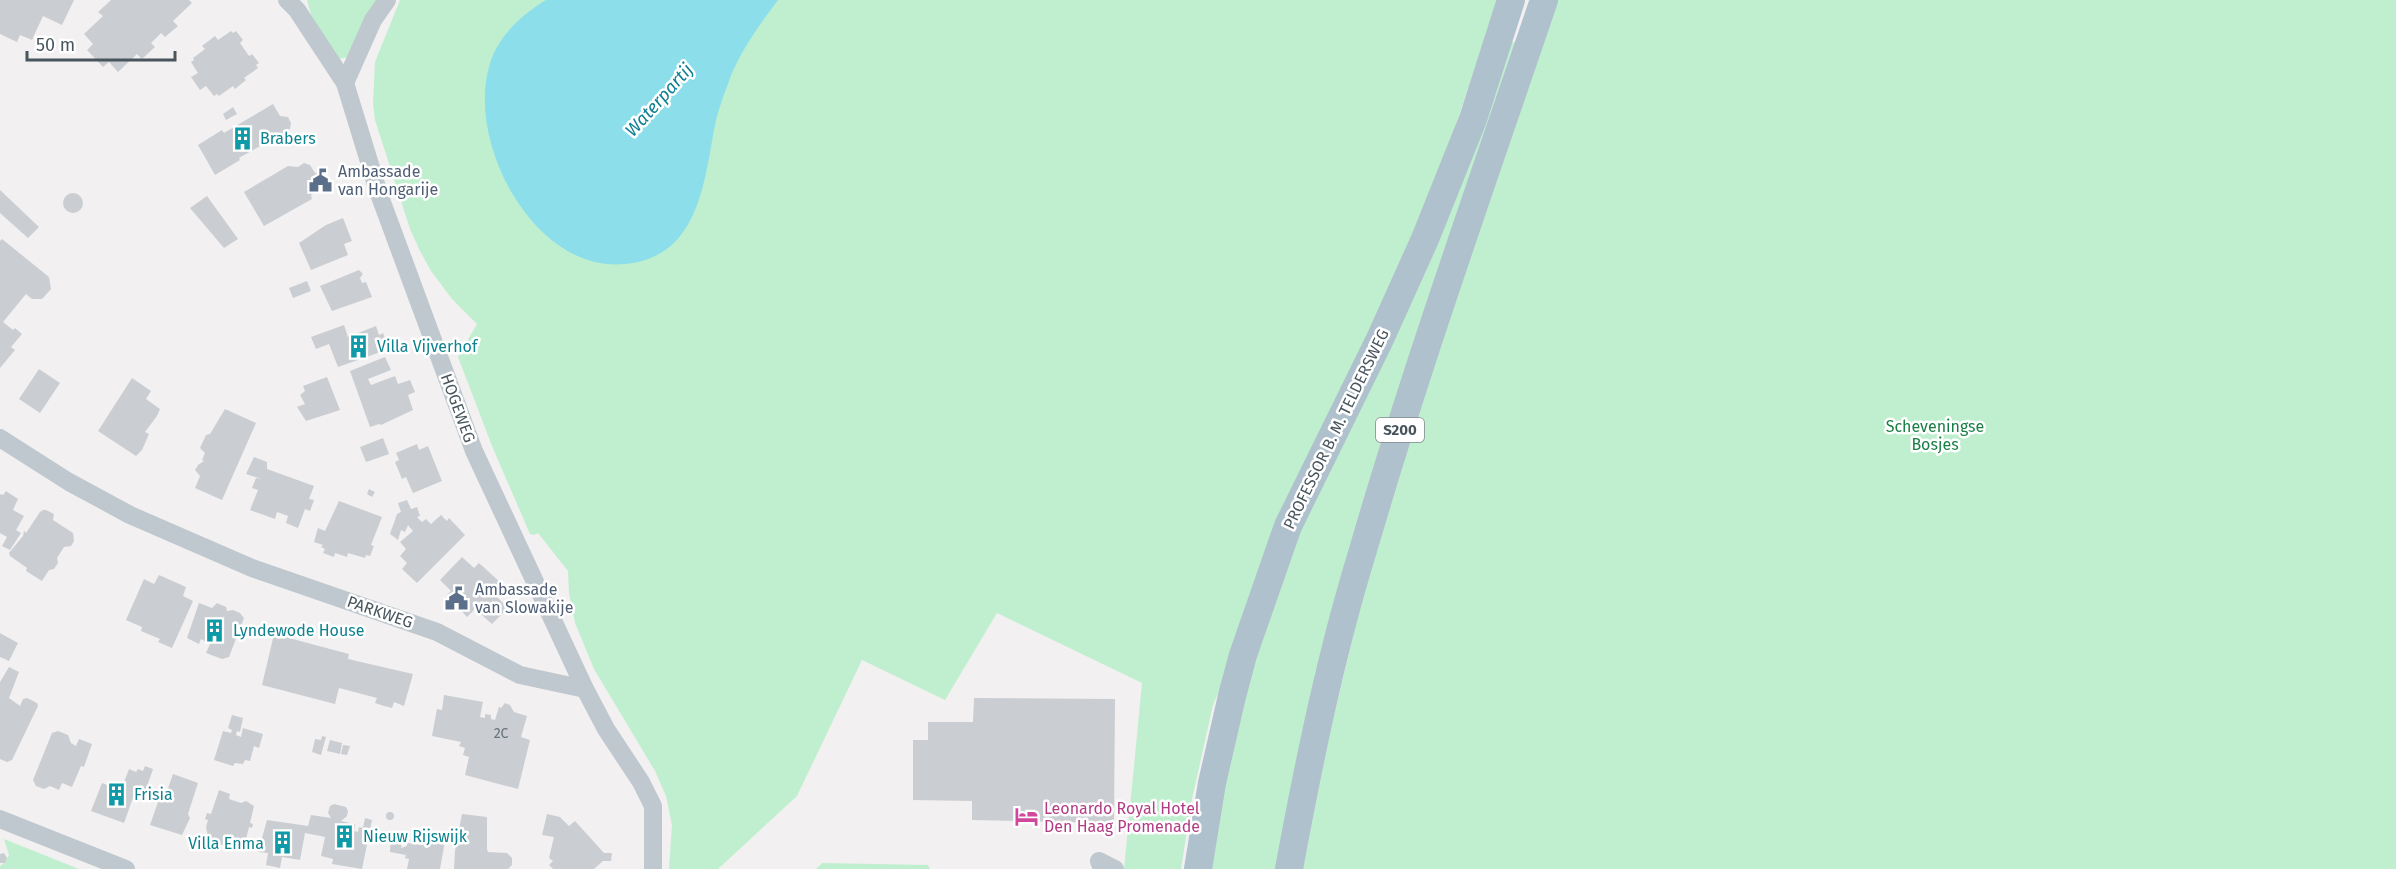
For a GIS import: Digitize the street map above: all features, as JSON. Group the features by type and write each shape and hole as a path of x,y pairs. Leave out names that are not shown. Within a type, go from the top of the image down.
{"main road":[{"name":"PROFESSOR B. M. TELDERSWEG","path":"1198,869 1212,783 1232,696 1243,656 1284,537 1306,487 1380,339 1425,239 1473,119 1511,0"},
{"name":"S200","path":"1289,869 1311,754 1331,667 1362,551 1407,409 1544,0"}],"street":[{"name":"HOGEWEG","path":"287,0 297,10 345,83 379,194 474,451 585,689"},
{"path":"345,83 373,20 387,0"},
{"name":"PARKWEG","path":"0,438 69,482 130,515 252,568 437,632 520,675 585,689"},
{"path":"585,689 606,729 641,782 653,806 653,869"},
{"path":"0,819 126,869"},
{"path":"1102,869 1099,861 1115,869"}],"green space":[{"path":"307,0 377,0 347,57 340,59 335,55 311,15"},
{"path":"400,0 1498,0 1437,180 1213,705 1192,799 1181,869 1124,869 1142,683 997,613 945,700 862,660 797,796 718,869 669,869 672,825 666,796 655,771 594,669 575,623 569,593 568,571 538,533 530,534 492,446 458,357 477,324 452,299 431,271 420,251 410,229 375,120 373,104 375,62"},
{"name":"Scheveningse Bosjes","path":"1555,0 2396,0 2396,869 1303,869 1325,754 1368,572 1418,410"},
{"path":"1508,40 1517,43 1279,869 1208,869 1230,748 1280,578"},
{"path":"4,839 79,869 0,869 9,855"},
{"path":"822,863 928,865 930,869 816,869"}],"water":[{"name":"Waterpartij","path":"546,0 778,0 744,49 733,70 716,119 707,169 694,213 684,232 669,247 650,258 625,264 592,261 563,248 537,226 515,198 499,166 488,132 485,98 489,67 498,46 511,28"}],"building":[{"path":"0,0 74,0 62,25 43,16 32,40 20,35 17,42 0,34"},
{"path":"111,0 189,0 192,3 173,21 178,26 165,37 161,33 151,43 155,47 142,59 137,54 118,72 109,62 103,67 87,50 93,44 84,34 103,16 98,12"},
{"path":"231,31 233,33 236,31 243,40 240,43 249,56 252,54 259,63 256,65 258,68 244,78 246,80 235,89 233,86 219,96 217,94 214,96 206,86 200,90 191,77 198,73 191,62 205,49 202,46 215,36 218,40"},
{"name":"Brabers","path":"273,104 280,116 288,117 291,123 290,129 239,158 240,160 215,175 198,145 222,130 224,133"},
{"path":"233,107 237,114 226,120 223,114"},
{"path":"304,163 310,165 315,173 321,174 325,181 323,187 311,195 312,199 264,226 244,192 288,166 298,167"},
{"path":"0,190 39,227 28,238 0,213"},
{"path":"73,193 80,196 83,203 80,210 73,213 66,210 63,203 66,196"},
{"path":"207,196 238,239 224,248 190,208"},
{"path":"343,218 352,241 344,244 348,255 311,270 299,243 326,225"},
{"path":"2,239 49,277 51,289 42,299 32,299 26,294 3,322 22,334 11,347 15,350 0,368 0,241"},
{"path":"359,270 363,274 360,278 362,283 366,282 372,297 332,311 320,286"},
{"path":"307,281 311,291 293,298 289,288"},
{"name":"Villa Vijverhof","path":"344,325 348,337 376,326 379,335 383,333 389,349 338,367 329,344 316,349 311,337"},
{"path":"385,357 391,370 368,379 371,385 395,376 398,384 410,380 415,392 408,395 413,410 381,425 370,427 350,371"},
{"path":"39,369 60,383 40,413 19,399"},
{"path":"327,377 340,410 306,421 297,407 305,404 300,395 305,391 303,386"},
{"path":"132,378 151,391 146,399 160,409 145,432 149,434 142,450 136,456 98,431"},
{"path":"225,409 256,423 222,500 195,488 200,476 195,470 204,461 202,460 205,453 200,448 206,435 210,434"},
{"path":"383,438 389,454 366,462 360,447"},
{"path":"417,444 419,450 428,446 442,481 413,493 406,477 402,479 395,462 399,460 396,453"},
{"path":"254,457 267,462 267,469 314,486 309,499 314,500 310,511 305,509 298,528 286,523 288,516 277,512 275,519 250,510 258,490 252,488 256,478 262,479 246,474"},
{"path":"369,489 375,492 372,497 367,494"},
{"path":"6,491 18,499 13,510 24,516 16,530 21,533 10,550 2,546 7,537 0,533 0,494 3,495"},
{"path":"407,500 411,509 417,507 420,516 417,517 422,522 426,519 431,524 441,515 447,521 449,518 465,535 417,583 402,569 407,563 400,556 406,549 400,542 413,531 408,525 405,532 401,530 398,540 390,534 397,514 401,512 398,503"},
{"path":"339,501 382,517 371,545 374,546 370,556 366,555 365,558 348,553 347,557 335,553 334,557 323,553 325,549 321,547 323,545 314,542 318,528 325,531"},
{"path":"43,510 54,514 53,520 73,533 74,541 71,546 64,547 57,558 58,563 54,569 49,570 42,581 26,571 27,568 9,553 23,536 24,531 26,533"},
{"path":"462,557 474,568 479,563 501,583 492,592 508,608 492,624 475,609 467,617 447,595 451,591 440,580"},
{"path":"159,575 186,587 183,596 193,601 172,648 158,642 160,639 141,631 142,627 126,620 144,579 154,584"},
{"name":"Lyndewode House","path":"199,603 212,608 217,603 226,607 227,611 233,610 240,613 244,618 229,657 222,659 206,653 210,644 201,639 199,644 187,638"},
{"path":"0,633 18,643 9,661 0,657"},
{"path":"274,634 349,654 348,659 413,674 404,706 394,702 392,708 384,706 375,703 377,698 339,688 335,704 262,685"},
{"path":"9,667 19,672 9,698 20,706 23,699 27,698 37,703 38,706 12,760 7,762 0,759 0,682"},
{"path":"444,695 483,702 480,717 485,718 485,714 491,715 491,719 495,720 499,707 501,708 505,703 510,705 514,712 527,716 521,737 530,740 518,789 465,775 469,757 463,755 465,748 459,746 461,742 432,736 437,709 442,710"},
{"path":"974,698 1115,699 1114,823 972,820 972,801 913,800 913,740 928,740 928,722 973,722"},
{"path":"232,715 243,718 240,732 237,731 236,735 241,737 243,728 263,734 259,748 254,746 250,761 245,760 243,764 235,763 233,766 214,760 223,731 231,733 232,730 228,728"},
{"path":"58,731 68,735 71,743 76,746 79,739 92,744 84,767 81,766 72,787 62,783 59,790 50,786 44,789 36,786 33,780 52,733"},
{"path":"322,736 326,737 321,755 312,752 315,739 321,740"},
{"path":"330,740 342,743 340,754 327,751"},
{"path":"343,745 350,746 347,755 341,754"},
{"name":"Frisia","path":"145,766 153,769 144,795 135,792 124,823 91,811 102,783 115,788 117,783 123,785 129,769 136,772 138,769 143,771"},
{"path":"173,774 198,783 188,814 190,818 182,835 150,825 158,802 160,799 164,800"},
{"path":"219,790 230,794 229,799 241,803 246,801 254,806 250,823 253,824 252,828 249,827 246,839 236,849 209,841 206,827 208,820 205,819 207,813 211,814"},
{"path":"334,804 346,807 347,816 341,821 355,824 354,831 358,832 359,827 363,828 365,818 372,820 362,869 332,864 333,859 321,856 325,837 305,833 300,860 282,857 280,868 266,865 268,853 258,852 267,820 308,826 311,815 331,818 328,813 330,806"},
{"path":"390,812 394,816 390,820 386,816"},
{"path":"462,814 487,817 488,852 507,853 512,858 512,865 508,869 454,869"},
{"path":"547,814 560,817 569,826 575,821 604,853 612,853 611,861 603,861 594,869 553,869 549,865 553,861 549,858 554,837 542,835"},
{"path":"434,832 440,832 442,841 445,841 440,869 407,869 409,859 405,858 406,855 390,852 391,833 403,834 401,848 407,846 407,843 429,846 431,835"},
{"path":"4,853 7,858 5,863 0,863 0,854"}],"place":[{"name":"Brabers","path":"242,138"},
{"name":"Ambassade van Hongarije","path":"320,180"},
{"name":"Villa Vijverhof","path":"359,346"},
{"name":"Ambassade van Slowakije","path":"457,598"},
{"name":"Lyndewode House","path":"215,630"},
{"name":"Frisia","path":"116,794"},
{"name":"Leonardo Royal Hotel Den Haag Promenade","path":"1026,817"},
{"name":"Nieuw Rijswijk","path":"345,836"},
{"name":"Villa Enma","path":"282,843"}]}
